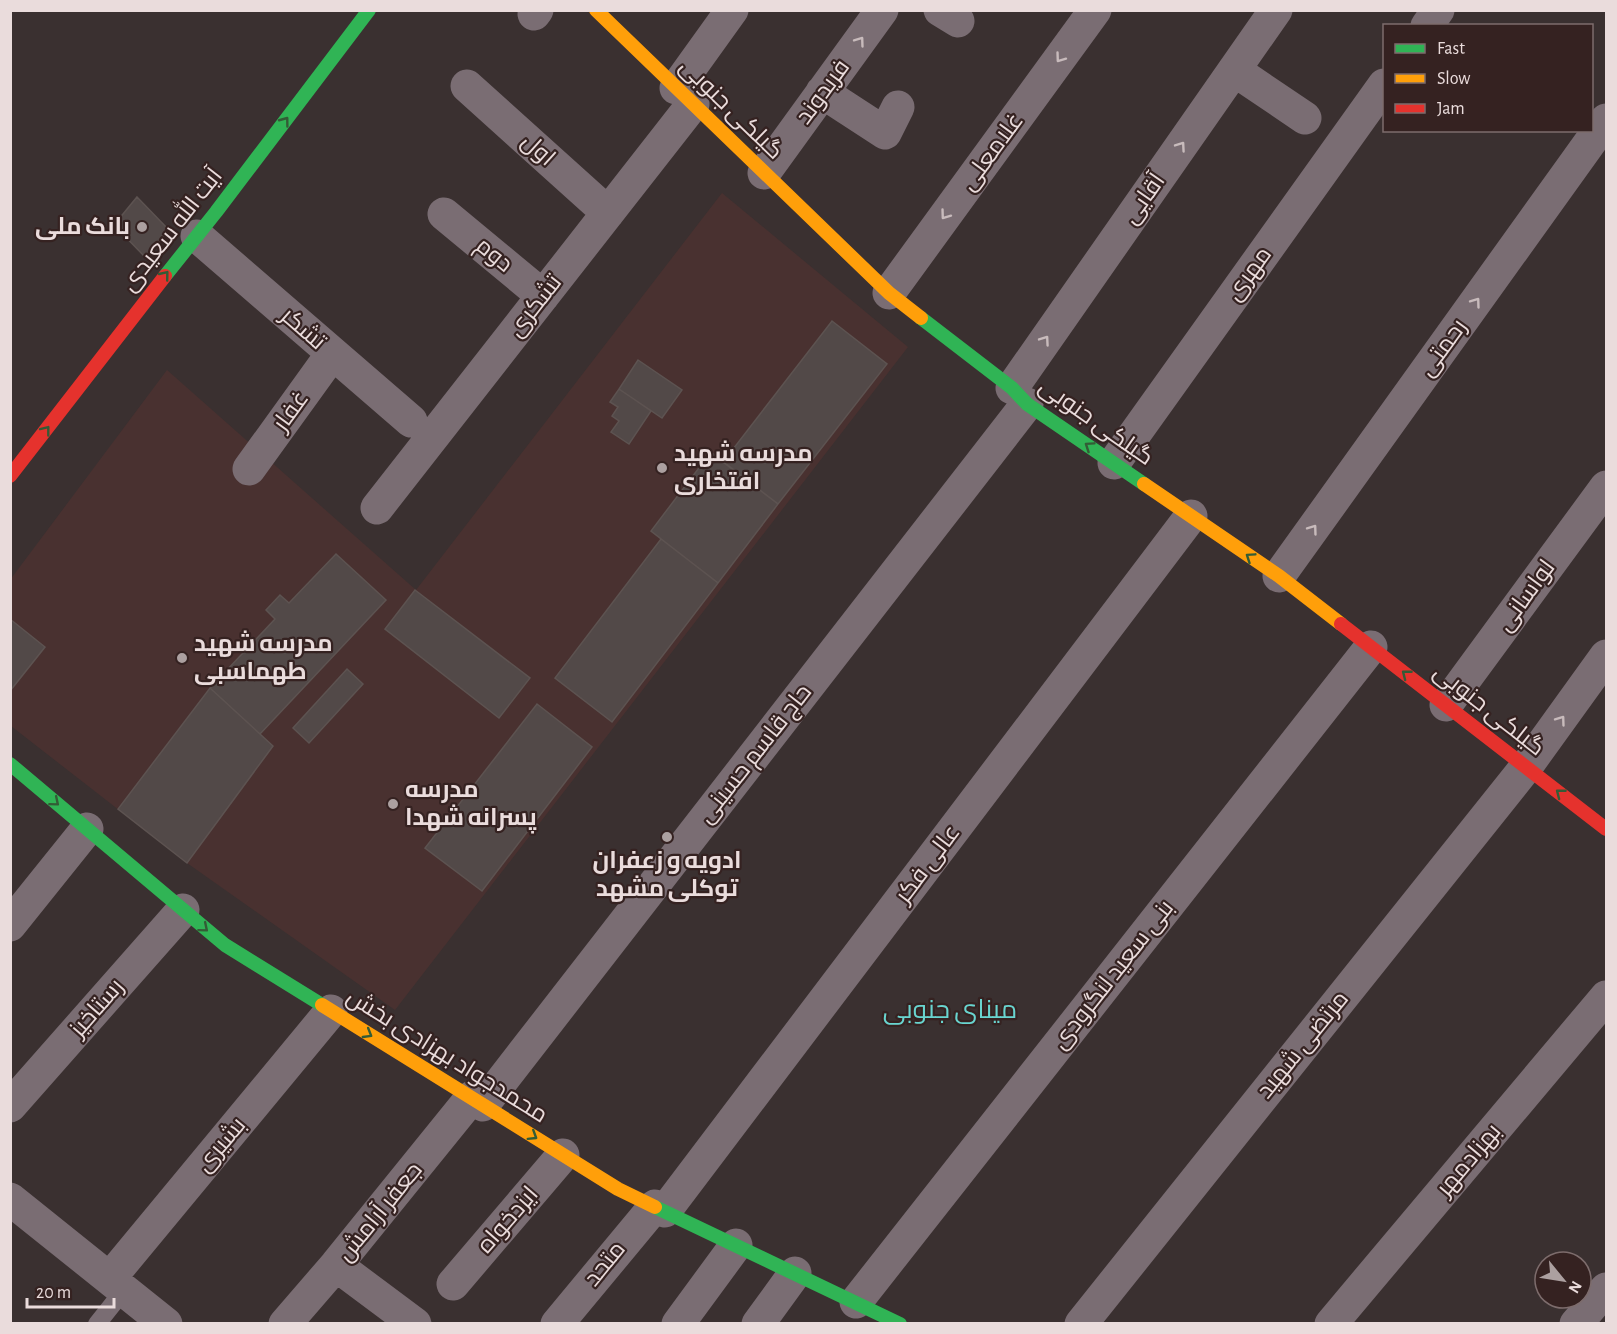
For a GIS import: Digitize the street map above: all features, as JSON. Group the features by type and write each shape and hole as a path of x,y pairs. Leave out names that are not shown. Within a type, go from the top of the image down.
{"street":[{"name":"آیت الله سعیدی","path":"13,467 197,236 369,10"},
{"name":"گیلکی جنوبی","path":"596,10 889,293 1020,396 1279,576 1606,829"},
{"name":"فریدوند","path":"764,173 882,10"},
{"name":"غلامعلی","path":"889,293 1095,10"},
{"name":"آقایی","path":"1020,396 1234,70 1276,10"},
{"path":"1428,24 1438,10"},
{"name":"تشکری","path":"377,508 608,213 684,96 722,14"},
{"path":"1234,70 1305,118"},
{"name":"اول","path":"467,86 608,213"},
{"name":"مهری","path":"1114,463 1383,86"},
{"path":"822,92 885,133 898,107"},
{"name":"رحمتی","path":"1279,576 1606,120"},
{"name":"دوم","path":"444,214 543,296"},
{"name":"تشکر","path":"197,236 411,420"},
{"name":"غفار","path":"249,469 332,354"},
{"name":"حاج قاسم حسینی","path":"477,1101 1020,396"},
{"name":"لواسانی","path":"1446,705 1606,487"},
{"name":"عالی فکر","path":"660,1209 1191,516"},
{"name":"بنی سعید لنگرودی","path":"856,1302 1371,647"},
{"name":"مرتضی شهید","path":"1081,1323 1526,767 1606,656"},
{"name":"محمدجواد بهزادی بخش","path":"10,764 225,945 618,1189 856,1302 892,1322"},
{"path":"10,925 87,829"},
{"name":"رستاخیز","path":"10,1106 183,910"},
{"name":"بهزادمهر","path":"1331,1323 1606,997"},
{"name":"بشیری","path":"117,1284 331,1011"},
{"name":"جعفر آرامش","path":"285,1323 477,1101"},
{"name":"ایزدخواه","path":"453,1284 563,1155"},
{"path":"10,1199 166,1323"},
{"name":"متحد","path":"557,1323 660,1209"},
{"path":"678,1323 736,1245"},
{"path":"336,1265 415,1323"},
{"path":"758,1323 795,1273"},
{"path":"1576,1323 1606,1289"}],"lane":[{"path":"97,1323 117,1284"}],"shaded area":[{"path":"722,193 908,347 395,1010 187,863 11,726 10,580 167,370 416,590"}],"building":[{"name":"بانک ملی","path":"137,197 169,230 146,258 114,225"},
{"path":"832,321 887,364 778,504 723,462"},
{"path":"638,360 682,390 662,418 619,389"},
{"path":"619,389 651,411 629,444 611,432 619,421 612,416 618,407 610,402"},
{"path":"711,452 778,504 718,583 651,531"},
{"path":"661,539 718,583 612,722 555,678"},
{"path":"336,554 386,600 260,734 210,688 275,619 266,610 280,595 289,603"},
{"path":"415,590 530,678 499,718 385,629"},
{"path":"10,619 45,647 10,691"},
{"path":"347,669 363,684 309,743 293,728"},
{"path":"210,688 273,746 187,863 118,809"},
{"path":"537,704 592,747 482,891 425,848"}],"traffic: fast":[{"path":"165,276 369,10"},
{"path":"921,318 1012,388 1027,404 1144,484"},
{"path":"10,764 225,945 322,1005"},
{"path":"655,1207 900,1324"}],"traffic: slow":[{"path":"596,10 889,293 921,318"},
{"path":"1144,484 1279,576 1341,624"},
{"path":"322,1005 618,1189 655,1207"}],"traffic: jam":[{"path":"10,476 165,276"},
{"path":"1341,624 1606,829"}],"place":[{"name":"بانک ملی","path":"142,227"},
{"name":"مدرسه شهید افتخاری","path":"662,468"},
{"name":"مدرسه شهید طهماسبی","path":"182,658"},
{"name":"مدرسه پسرانه شهدا","path":"393,804"},
{"name":"ادویه و زعفران توکلی مشهد","path":"667,837"}],"district":[{"name":"مینای جنوبی","path":"950,1010"}]}
